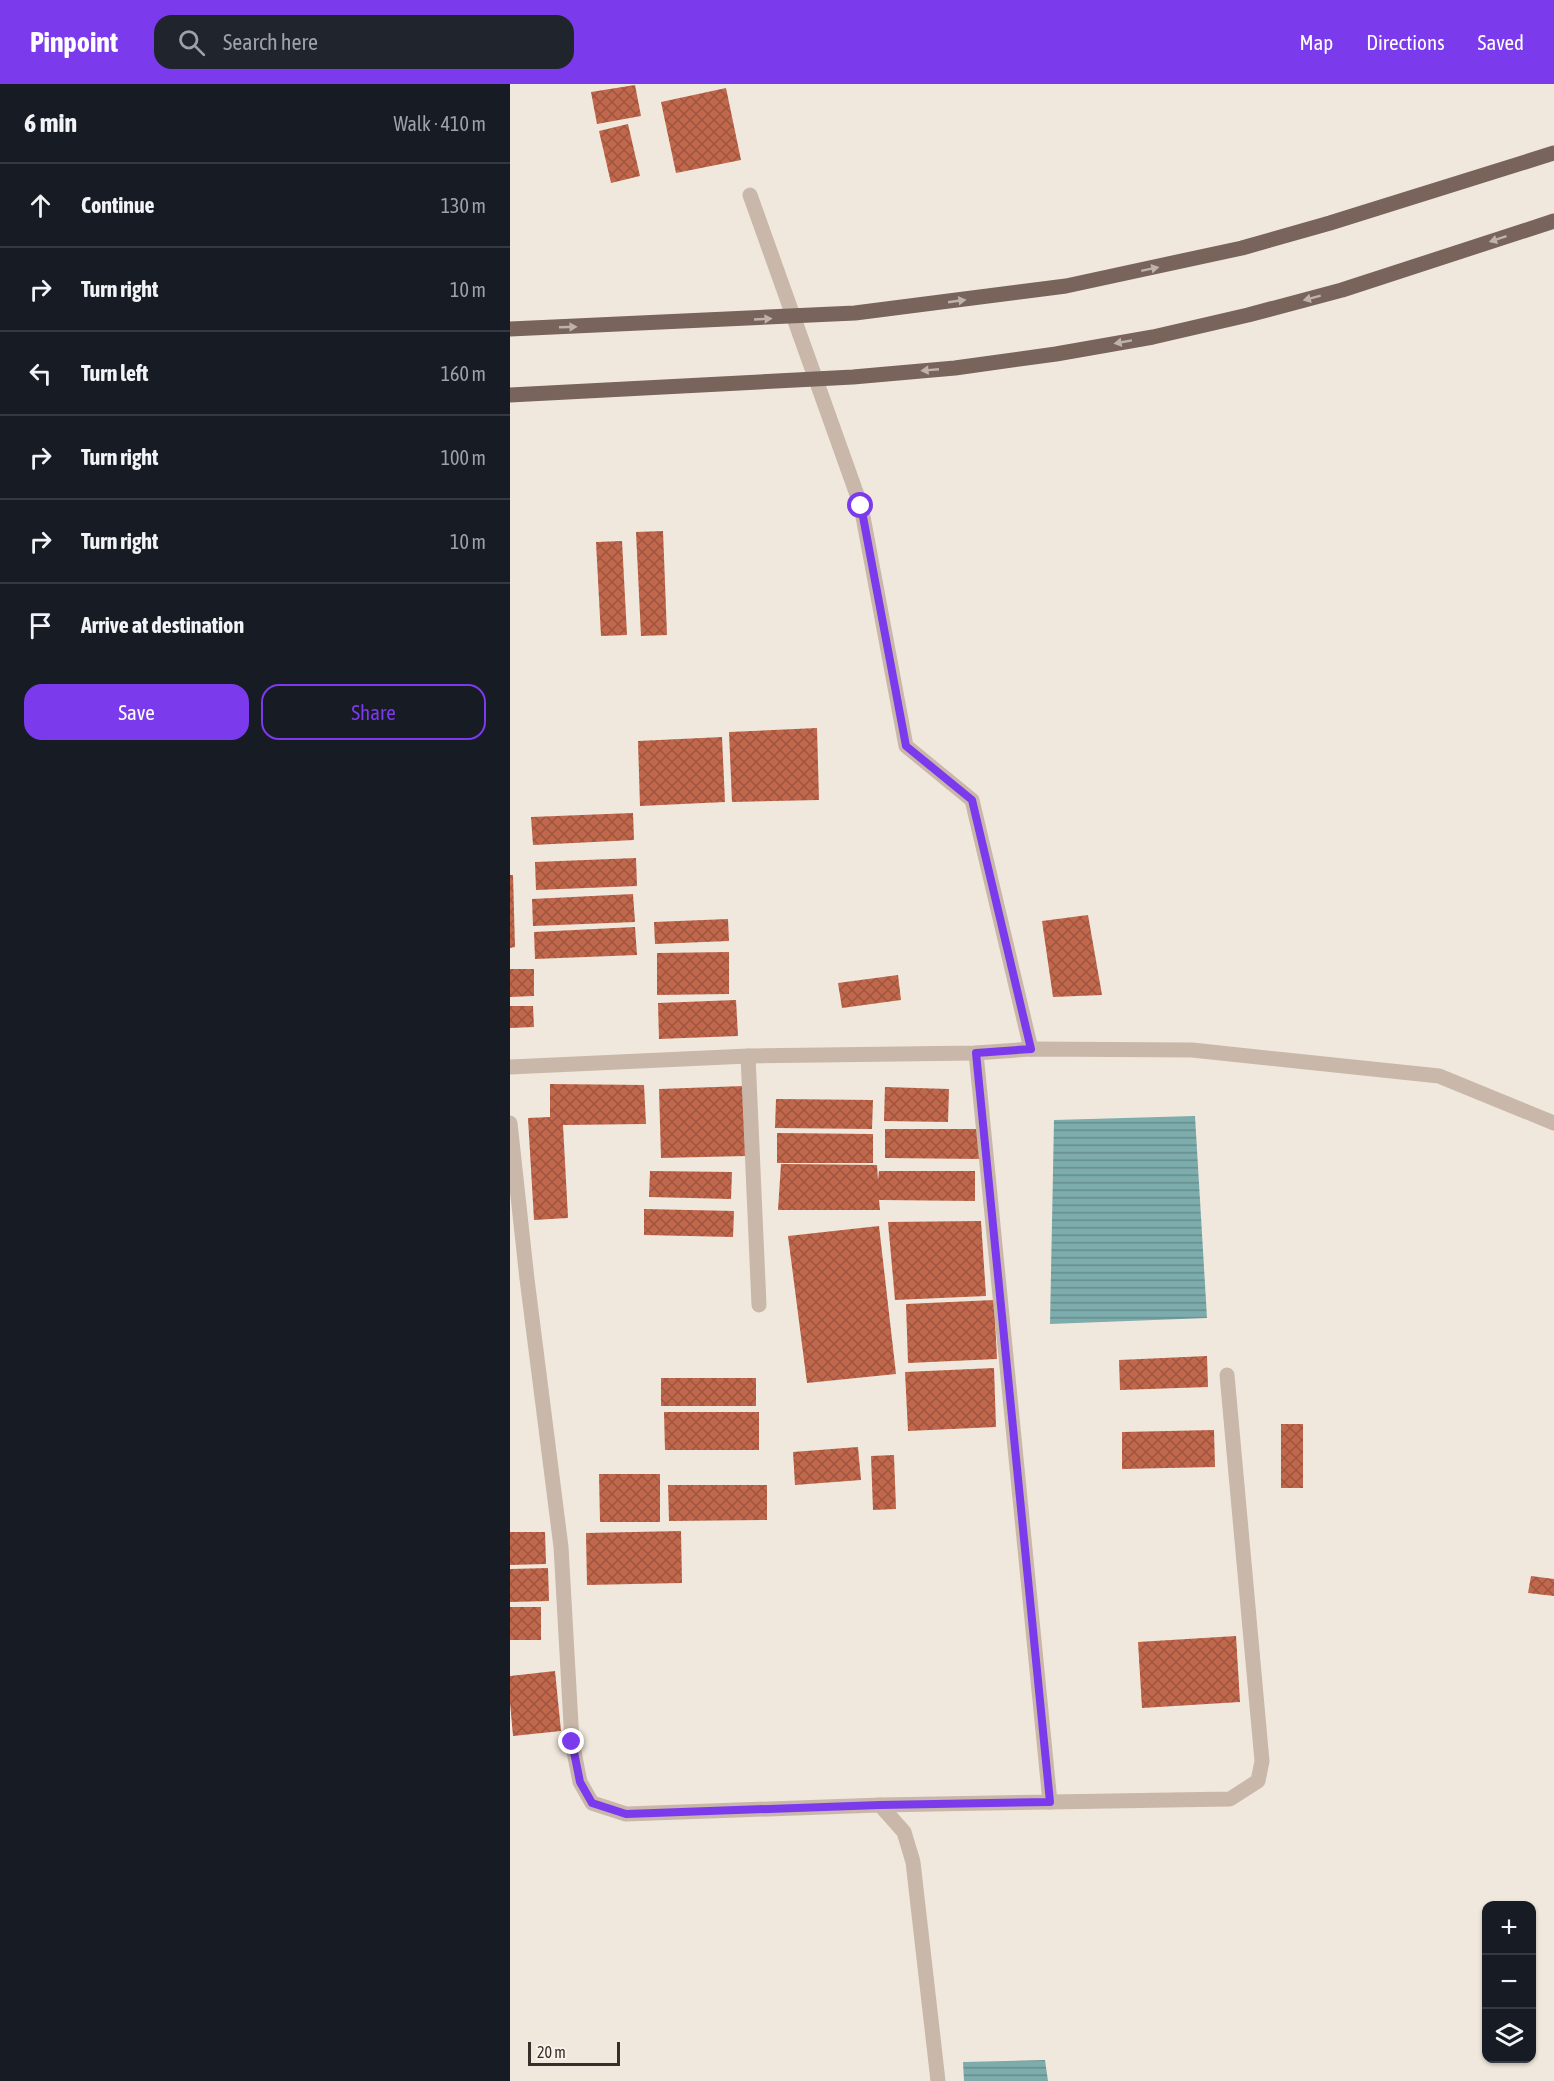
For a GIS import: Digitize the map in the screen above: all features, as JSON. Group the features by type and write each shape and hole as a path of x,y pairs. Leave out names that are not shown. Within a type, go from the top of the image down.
{"main road":[{"path":"510,329 855,314 1066,286 1242,248 1554,153"},
{"path":"510,395 853,377 955,368 1056,354 1152,337 1279,307 1342,290 1554,221"}],"street":[{"path":"750,195 861,506 906,746 972,800 1031,1049"},
{"path":"510,1067 748,1056 976,1053 1031,1049 1192,1050 1439,1076 1554,1123"},
{"path":"976,1053 1050,1802"},
{"path":"748,1056 759,1305"},
{"path":"510,1123 528,1291 561,1547 572,1742 580,1782 592,1803 626,1814 880,1805 1230,1799 1258,1781 1262,1761 1227,1375"},
{"path":"880,1805 904,1832 913,1862 938,2081"}],"water":[{"path":"1195,1116 1207,1318 1050,1324 1054,1120"},
{"path":"1045,2060 1048,2081 964,2081 963,2062"}],"building":[{"path":"635,85 641,116 597,124 591,92"},
{"path":"726,88 741,160 676,173 661,102"},
{"path":"628,124 640,176 611,183 599,131"},
{"path":"663,531 667,635 641,636 636,532"},
{"path":"622,541 627,635 601,636 596,542"},
{"path":"817,728 819,800 732,802 729,732"},
{"path":"722,737 725,802 640,806 638,741"},
{"path":"633,813 634,840 533,845 531,817"},
{"path":"636,858 637,886 536,890 535,862"},
{"path":"510,875 513,875 515,947 510,948"},
{"path":"633,894 635,922 533,926 532,899"},
{"path":"1088,915 1102,995 1053,997 1042,921"},
{"path":"728,919 729,941 655,944 654,922"},
{"path":"635,927 637,955 535,959 534,932"},
{"path":"729,952 729,994 657,995 657,953"},
{"path":"510,969 534,969 534,996 510,997"},
{"path":"898,975 901,1000 842,1008 838,983"},
{"path":"736,1000 738,1036 659,1039 658,1003"},
{"path":"510,1006 533,1006 534,1027 510,1028"},
{"path":"550,1084 644,1085 646,1124 563,1125 568,1218 534,1220 528,1118 550,1117"},
{"path":"744,1086 746,1156 661,1158 659,1089"},
{"path":"885,1087 949,1089 948,1122 884,1121"},
{"path":"776,1099 873,1100 872,1129 775,1128"},
{"path":"885,1129 981,1129 981,1159 885,1158"},
{"path":"777,1133 873,1134 873,1163 777,1163"},
{"path":"781,1164 877,1165 878,1180 879,1171 975,1171 975,1201 879,1200 880,1210 778,1210"},
{"path":"650,1171 732,1172 731,1199 649,1197"},
{"path":"644,1209 734,1211 733,1237 644,1235"},
{"path":"981,1221 986,1296 895,1300 888,1222"},
{"path":"879,1226 896,1374 807,1383 788,1236"},
{"path":"994,1300 997,1359 908,1363 906,1304"},
{"path":"1207,1356 1208,1387 1120,1390 1119,1360"},
{"path":"994,1368 996,1427 908,1431 905,1372"},
{"path":"661,1378 756,1378 756,1406 661,1406"},
{"path":"664,1412 759,1412 759,1450 665,1450"},
{"path":"1281,1424 1303,1424 1303,1488 1281,1488"},
{"path":"1214,1430 1215,1467 1122,1469 1122,1432"},
{"path":"858,1447 861,1480 795,1485 793,1452"},
{"path":"894,1455 896,1509 873,1510 871,1456"},
{"path":"599,1474 660,1474 660,1522 600,1522"},
{"path":"668,1485 767,1485 767,1520 669,1521"},
{"path":"681,1531 682,1583 587,1585 586,1533"},
{"path":"510,1532 545,1532 546,1564 510,1565"},
{"path":"548,1568 549,1601 510,1602 510,1569"},
{"path":"1531,1576 1554,1579 1554,1596 1528,1593"},
{"path":"510,1607 541,1607 541,1640 510,1640"},
{"path":"1236,1636 1240,1702 1142,1708 1138,1642"},
{"path":"555,1671 561,1731 513,1736 510,1676"}],"route":[{"path":"572,1742 580,1782 592,1803 626,1814 880,1805 1050,1802 976,1053 1031,1049 972,800 906,746 861,506"}]}
